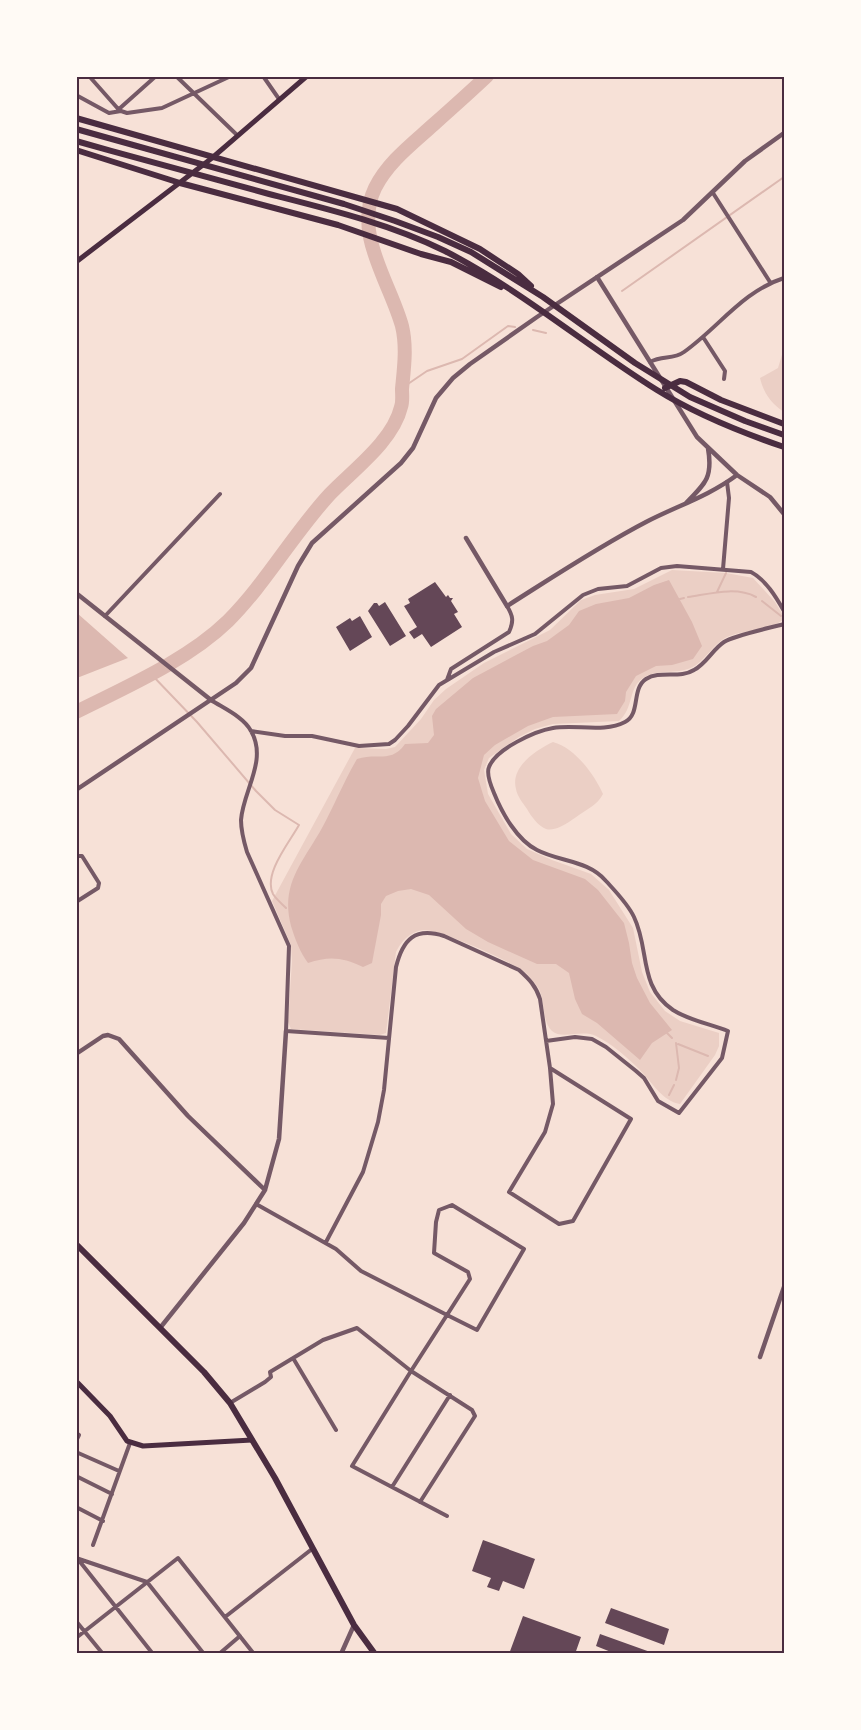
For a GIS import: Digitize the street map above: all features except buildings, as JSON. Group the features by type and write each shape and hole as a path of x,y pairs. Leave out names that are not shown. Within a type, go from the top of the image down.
{"highway":[{"path":"76,118 397,209 480,249 518,274 546,298"},
{"path":"76,129 229,174 344,204 395,221 471,252 546,298 635,363 690,397 745,422 784,435"},
{"path":"76,141 341,213 392,229 442,250 486,273 529,300 631,373 690,408 738,431 784,447"},
{"path":"76,150 180,183 338,225 451,262 529,300"},
{"path":"665,388 680,381 686,382 721,400 784,424"},
{"path":"76,1244 204,1372 230,1403 354,1625 375,1653"}],"main road":[{"path":"76,262 212,158 307,76"},
{"path":"76,1381 110,1416 130,1443 143,1446 252,1440"}],"street":[{"path":"89,76 120,110 127,113 162,108 231,76"},
{"path":"76,95 109,113 120,110 156,76"},
{"path":"176,76 237,135"},
{"path":"263,76 279,99"},
{"path":"76,790 236,683 251,668 298,566 312,543 401,463 413,448 436,398 453,378 470,364 683,220 745,161 784,132"},
{"path":"713,193 770,282"},
{"path":"597,277 688,424 708,448 737,475 770,497 784,513"},
{"path":"650,362 658,357 674,357 681,354 744,299 770,282 784,278"},
{"path":"703,337 726,371 724,379"},
{"path":"684,504 698,491 710,474 708,448"},
{"path":"507,606 574,563 632,530 702,497 737,475"},
{"path":"723,569 729,498 727,482"},
{"path":"105,617 220,494"},
{"path":"447,681 452,669 509,632 513,625 513,617 466,538"},
{"path":"76,593 184,681 239,718 252,730 285,736 312,736 359,746 389,744 395,740 435,690 494,652 535,634 583,595 598,589 627,586 661,568 677,566 752,572 758,576 784,611"},
{"path":"546,1041 575,1037 592,1039 606,1047 644,1078 658,1101 679,1113 722,1058 728,1031 685,1016 673,1010 658,997 650,982 640,933 633,916 601,875 590,868 539,851 519,836 494,793 488,772 495,757 539,731 554,727 612,726 625,722 633,713 638,689 646,679 656,675 685,674 695,670 724,641 784,624"},
{"path":"160,1328 265,1190 279,1139 289,946 247,852 243,837 241,821 256,764 252,730"},
{"path":"76,856 82,856 99,883 98,888 76,902"},
{"path":"326,1242 363,1172 378,1122 384,1090 396,967 399,953 407,941 423,933 432,932 444,936 508,965 528,977 537,988 550,1068 553,1104 545,1132 509,1192 558,1224 573,1221 631,1119 550,1068"},
{"path":"286,1031 389,1038"},
{"path":"76,1054 103,1036 108,1035 119,1039 188,1116 265,1190"},
{"path":"256,1204 326,1242 361,1271 447,1315 477,1330 524,1249 452,1205 439,1210 434,1253 468,1272 470,1279 447,1315 411,1371 352,1466 447,1516"},
{"path":"760,1357 784,1287"},
{"path":"230,1403 266,1382 271,1377 270,1372 323,1340 357,1328 411,1371 472,1410 475,1416 420,1502"},
{"path":"293,1358 336,1430"},
{"path":"392,1487 450,1395"},
{"path":"76,1433 79,1435 76,1441"},
{"path":"93,1545 130,1443"},
{"path":"76,1452 119,1471"},
{"path":"76,1476 112,1494"},
{"path":"76,1507 103,1521"},
{"path":"225,1617 312,1549"},
{"path":"76,1638 178,1557 254,1653"},
{"path":"77,1558 147,1582 204,1653"},
{"path":"77,1558 153,1653"},
{"path":"76,1621 103,1653"},
{"path":"341,1653 354,1625"},
{"path":"219,1653 240,1636"}],"shaded area":[{"path":"784,348 784,412 769,398 760,378 778,368"},
{"path":"672,570 726,573 753,578 775,602 784,619 771,626 727,637 693,667 648,675 643,678 635,687 627,710 619,721 553,724 535,729 489,758 484,770 488,794 511,834 527,849 591,874 609,890 633,928 642,972 650,992 665,1011 680,1021 719,1033 719,1046 715,1055 680,1104 663,1095 639,1069 602,1039 590,1034 561,1035 552,1031 545,1017 539,989 520,969 477,948 432,931 423,930 410,935 400,944 396,952 386,1033 380,1035 291,1029 288,1022 291,945 272,901 355,748 395,747 446,689 484,663 550,630 581,600 595,595 634,589"},
{"path":"669,580 702,646 693,659 672,665 656,666 636,676 617,714 553,717 528,726 495,745 484,755 478,778 485,801 509,841 533,860 585,879 598,890 624,923 637,978 650,1003 672,1030 652,1043 640,1060 597,1023 582,1014 575,999 569,973 556,964 537,964 488,942 466,929 429,895 411,889 386,896 381,904 372,963 363,967 342,959 322,959 308,963 291,926 288,911 291,886 295,874 322,828 357,759 389,756 405,744 428,743 434,735 432,716 436,709 473,678 547,641 569,625 579,611 596,604 629,598"},
{"path":"77,613 128,658 77,678"},
{"path":"553,742 569,750 583,763 603,794 589,808 563,825 550,830 543,828 533,818 518,794 515,781 526,760"}],"waterway":[{"path":"76,712 136,683 176,660 228,621 255,591 317,509 390,432 397,420 402,403 404,342 402,326 371,240 368,223 369,205 380,179 394,162 487,76"},
{"path":"622,291 784,177"},
{"path":"402,388 427,371 462,359 508,326 515,327"},
{"path":"533,330 546,333"},
{"path":"717,592 726,573"},
{"path":"688,597 731,591 756,597"},
{"path":"680,599 684,598"},
{"path":"762,601 781,616"},
{"path":"151,674 197,722 256,791 275,810 299,825 278,859 271,877 273,894 286,908"},
{"path":"667,1033 672,1038"},
{"path":"676,1043 679,1068 676,1080"},
{"path":"678,1044 708,1056"},
{"path":"669,1095 674,1085"}]}
